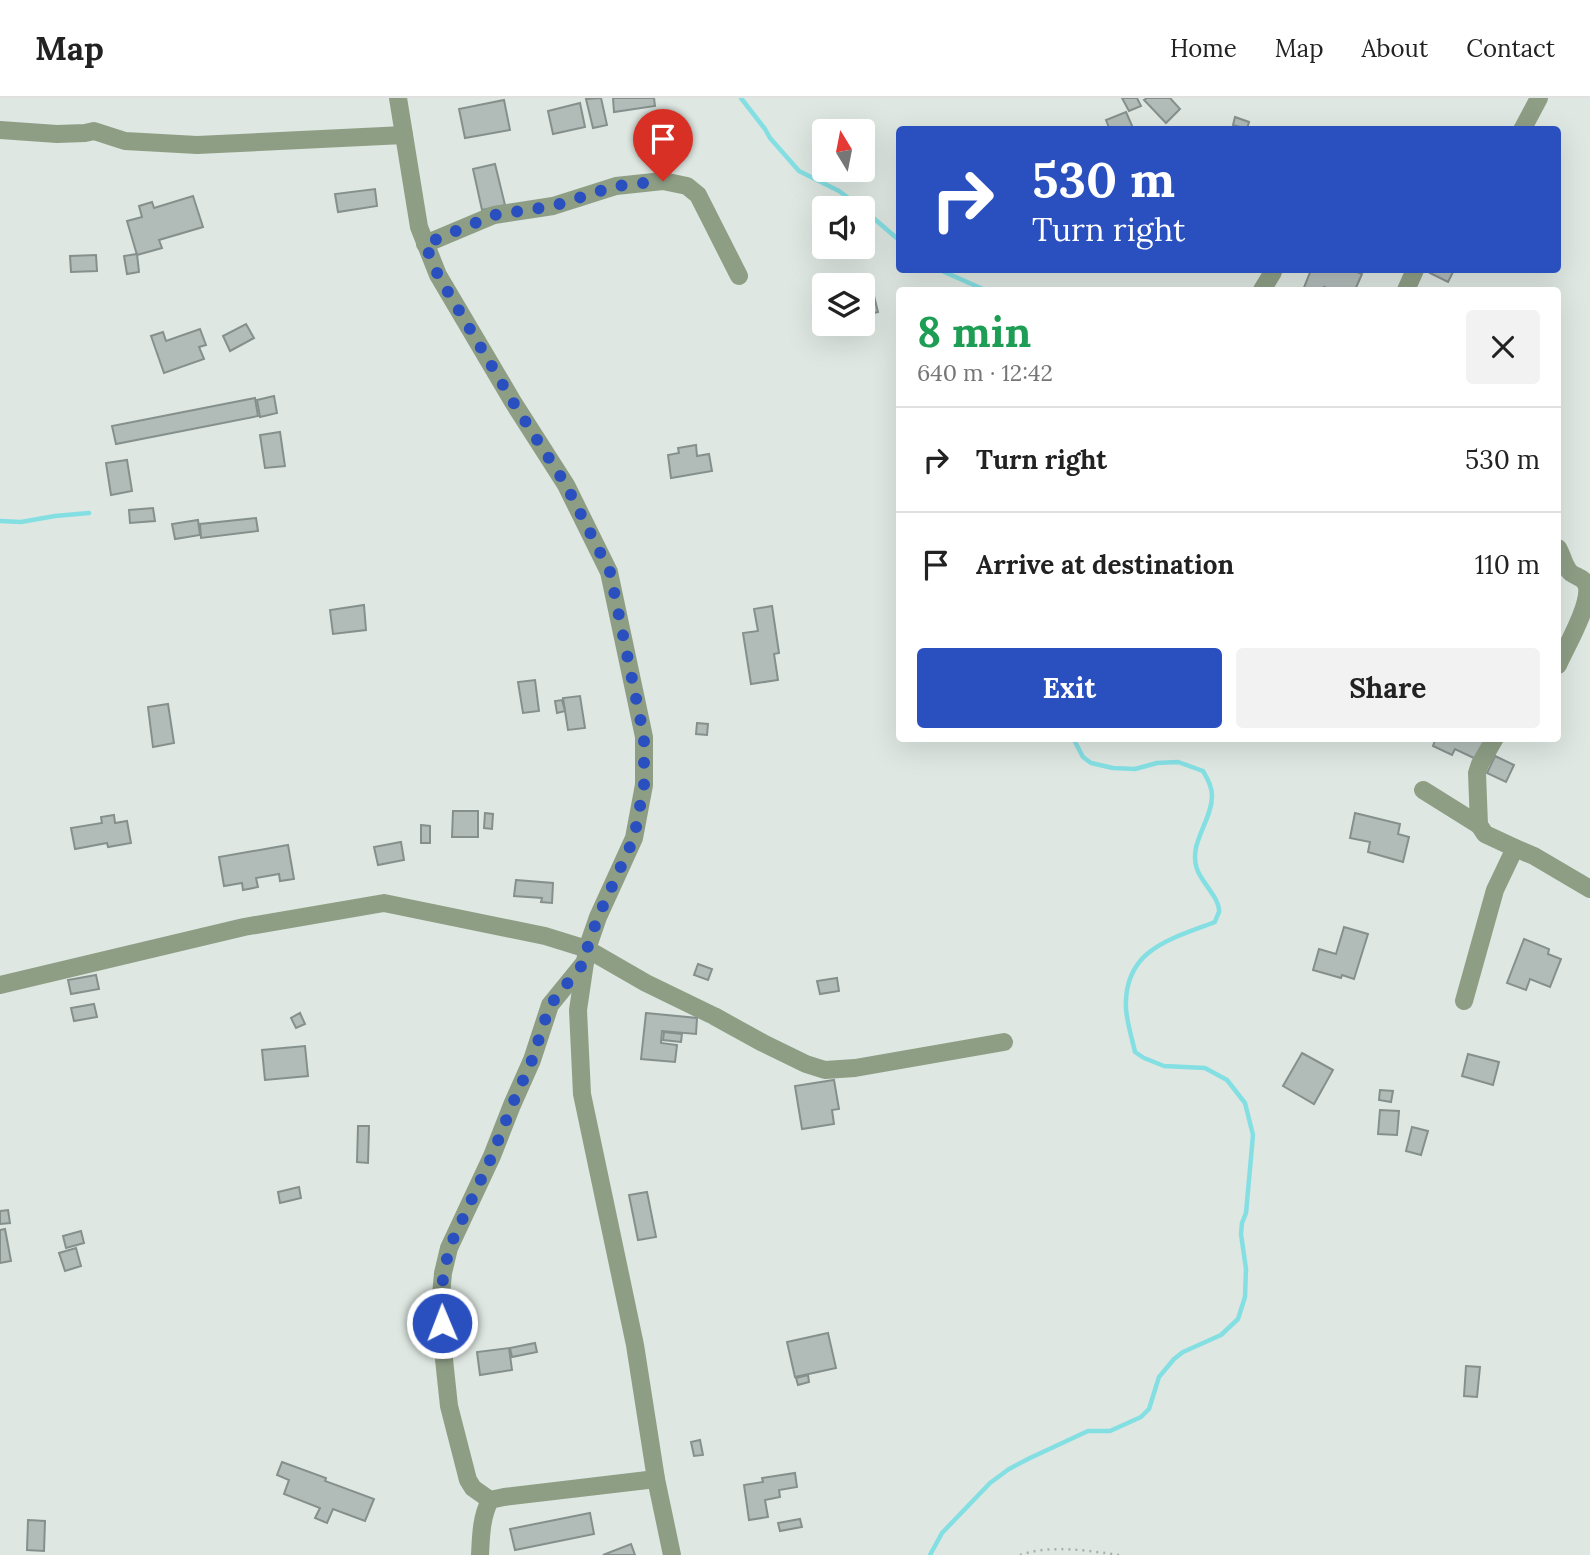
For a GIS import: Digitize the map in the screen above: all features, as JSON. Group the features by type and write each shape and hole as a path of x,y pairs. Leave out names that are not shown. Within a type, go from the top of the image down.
{"street":[{"path":"398,98 419,227 438,275 566,485 610,572 644,737 644,785 634,838 598,917 587,954 578,1010 582,1094 635,1345 656,1479 672,1555"},
{"path":"1524,126 1539,98"},
{"path":"0,130 57,134 94,131 125,141 197,145 404,135"},
{"path":"425,244 494,215 553,206 616,186 663,181 687,186 698,195 739,276"},
{"path":"1561,555 1571,573 1582,578 1588,587 1588,597 1585,611 1561,659"},
{"path":"1479,825 1476,773 1493,742"},
{"path":"1423,790 1479,825 1485,834 1534,856 1590,889"},
{"path":"1464,1001 1495,890 1515,848"},
{"path":"0,985 244,927 384,904 545,936 714,1016 806,1064 825,1070 855,1068 1004,1042"},
{"path":"587,954 550,1005 532,1060 492,1156 449,1248 440,1295 449,1406 468,1480 473,1488 490,1500 656,1479"},
{"path":"480,1555 482,1524 490,1500"}],"path":[{"path":"1020,1555 1054,1548 1120,1555"}],"building":[{"path":"601,98 607,125 593,128 586,99"},
{"path":"613,98 654,98 655,106 614,112"},
{"path":"1122,98 1137,98 1141,106 1129,111"},
{"path":"1170,98 1180,109 1166,123 1144,100"},
{"path":"504,100 510,130 465,138 459,109"},
{"path":"580,103 585,127 553,134 548,111"},
{"path":"1126,112 1132,126 1108,126 1106,120"},
{"path":"1235,117 1249,122 1248,126 1233,125"},
{"path":"495,164 505,205 482,210 473,169"},
{"path":"375,189 377,206 338,212 335,194"},
{"path":"193,196 203,227 159,240 162,248 137,255 127,221 142,217 139,206 152,202 154,208"},
{"path":"137,254 139,272 127,274 124,256"},
{"path":"96,255 97,271 71,272 70,256"},
{"path":"1310,273 1362,274 1356,287 1304,287"},
{"path":"1430,273 1452,273 1448,282"},
{"path":"246,324 254,338 230,351 223,336"},
{"path":"200,329 206,345 199,347 204,359 164,373 151,336 163,332 166,341"},
{"path":"274,396 277,413 260,417 257,400"},
{"path":"255,398 258,416 116,444 112,426"},
{"path":"280,432 285,466 265,468 260,435"},
{"path":"696,445 697,456 709,454 712,471 671,478 668,455 679,453 678,448"},
{"path":"127,460 132,491 111,495 106,463"},
{"path":"153,508 155,521 130,523 129,510"},
{"path":"256,518 258,531 201,538 200,524"},
{"path":"198,520 200,535 175,539 172,524"},
{"path":"364,605 366,630 333,634 330,610"},
{"path":"772,606 779,653 774,654 778,680 751,684 743,633 758,631 754,609"},
{"path":"535,680 539,711 523,713 518,682"},
{"path":"580,696 585,728 568,730 563,698"},
{"path":"562,700 565,711 557,713 555,701"},
{"path":"168,704 174,743 153,747 148,707"},
{"path":"697,723 708,724 707,735 696,734"},
{"path":"1434,742 1489,743 1480,761 1455,749 1452,755 1433,746"},
{"path":"1495,756 1514,765 1506,782 1487,773"},
{"path":"453,811 478,811 478,837 452,837"},
{"path":"485,813 493,814 492,829 484,828"},
{"path":"1355,813 1400,824 1398,834 1409,837 1403,862 1368,852 1370,842 1350,838"},
{"path":"114,815 115,823 127,821 131,843 108,847 107,843 75,849 71,828 102,823 101,817"},
{"path":"421,825 430,826 430,843 421,843"},
{"path":"401,842 404,860 378,865 374,847"},
{"path":"288,845 294,879 280,881 279,874 256,878 258,887 243,890 242,883 224,886 219,857"},
{"path":"516,880 553,883 552,903 541,902 542,898 514,896"},
{"path":"1344,927 1368,934 1354,979 1313,970 1319,949 1336,954"},
{"path":"1524,939 1549,949 1548,954 1561,959 1550,987 1530,979 1526,990 1507,983"},
{"path":"698,964 712,969 708,980 694,975"},
{"path":"96,975 99,989 71,994 68,980"},
{"path":"837,978 839,991 820,994 817,981"},
{"path":"94,1004 97,1017 74,1021 71,1008"},
{"path":"300,1013 305,1024 296,1028 291,1018"},
{"path":"646,1013 697,1018 696,1034 662,1031 661,1043 677,1045 675,1062 641,1059"},
{"path":"664,1032 682,1034 681,1042 663,1040"},
{"path":"305,1046 308,1076 265,1080 262,1050"},
{"path":"1302,1053 1333,1070 1314,1104 1283,1086"},
{"path":"1468,1054 1499,1062 1493,1085 1462,1076"},
{"path":"834,1080 839,1109 832,1110 834,1124 802,1129 795,1086"},
{"path":"1380,1090 1393,1091 1391,1102 1379,1100"},
{"path":"1380,1110 1399,1111 1397,1135 1378,1134"},
{"path":"358,1126 369,1126 368,1163 357,1162"},
{"path":"1412,1127 1428,1131 1421,1155 1406,1151"},
{"path":"299,1187 301,1198 280,1203 278,1192"},
{"path":"647,1192 656,1237 638,1240 629,1195"},
{"path":"8,1210 10,1223 0,1224 0,1211"},
{"path":"5,1229 11,1261 0,1263 0,1230"},
{"path":"81,1231 84,1243 66,1248 63,1236"},
{"path":"76,1248 81,1266 65,1271 59,1253"},
{"path":"828,1333 836,1368 795,1377 787,1342"},
{"path":"535,1343 537,1352 512,1357 510,1348"},
{"path":"509,1348 512,1370 480,1375 477,1352"},
{"path":"1466,1366 1480,1367 1477,1397 1464,1396"},
{"path":"808,1375 809,1382 798,1385 796,1378"},
{"path":"700,1440 703,1455 694,1456 691,1442"},
{"path":"282,1462 374,1499 365,1521 333,1509 327,1523 315,1518 320,1508 284,1494 289,1480 277,1475"},
{"path":"795,1473 797,1487 779,1490 780,1497 765,1500 768,1517 749,1520 744,1485 763,1482 762,1478"},
{"path":"590,1513 594,1534 515,1550 510,1529"},
{"path":"800,1519 802,1527 780,1531 778,1523"},
{"path":"28,1520 45,1521 44,1551 27,1550"},
{"path":"631,1544 635,1555 603,1555"}],"waterway":[{"path":"741,98 770,138 799,171 846,196"},
{"path":"875,219 896,238"},
{"path":"947,273 978,287"},
{"path":"0,521 21,522 89,513"},
{"path":"930,1555 942,1533 990,1483 1009,1469 1088,1431 1110,1431 1141,1417 1149,1409 1159,1377 1174,1359 1183,1352 1221,1335 1238,1319 1245,1297 1246,1269 1241,1234 1246,1213 1253,1135 1245,1103 1227,1080 1205,1068 1164,1066 1135,1052 1126,1009 1127,989 1132,973 1141,960 1166,941 1215,922 1219,912 1217,901 1199,874 1195,859 1198,841 1211,805 1210,786 1203,771 1178,762 1157,763 1135,769 1091,763 1083,757 1075,742"}],"route":[{"path":"442,1323 440,1295 449,1248 492,1156 532,1060 550,1005 586,960 598,917 634,838 644,785 644,737 610,572 566,485 438,275 425,244 494,215 553,206 616,186 663,181"}]}
